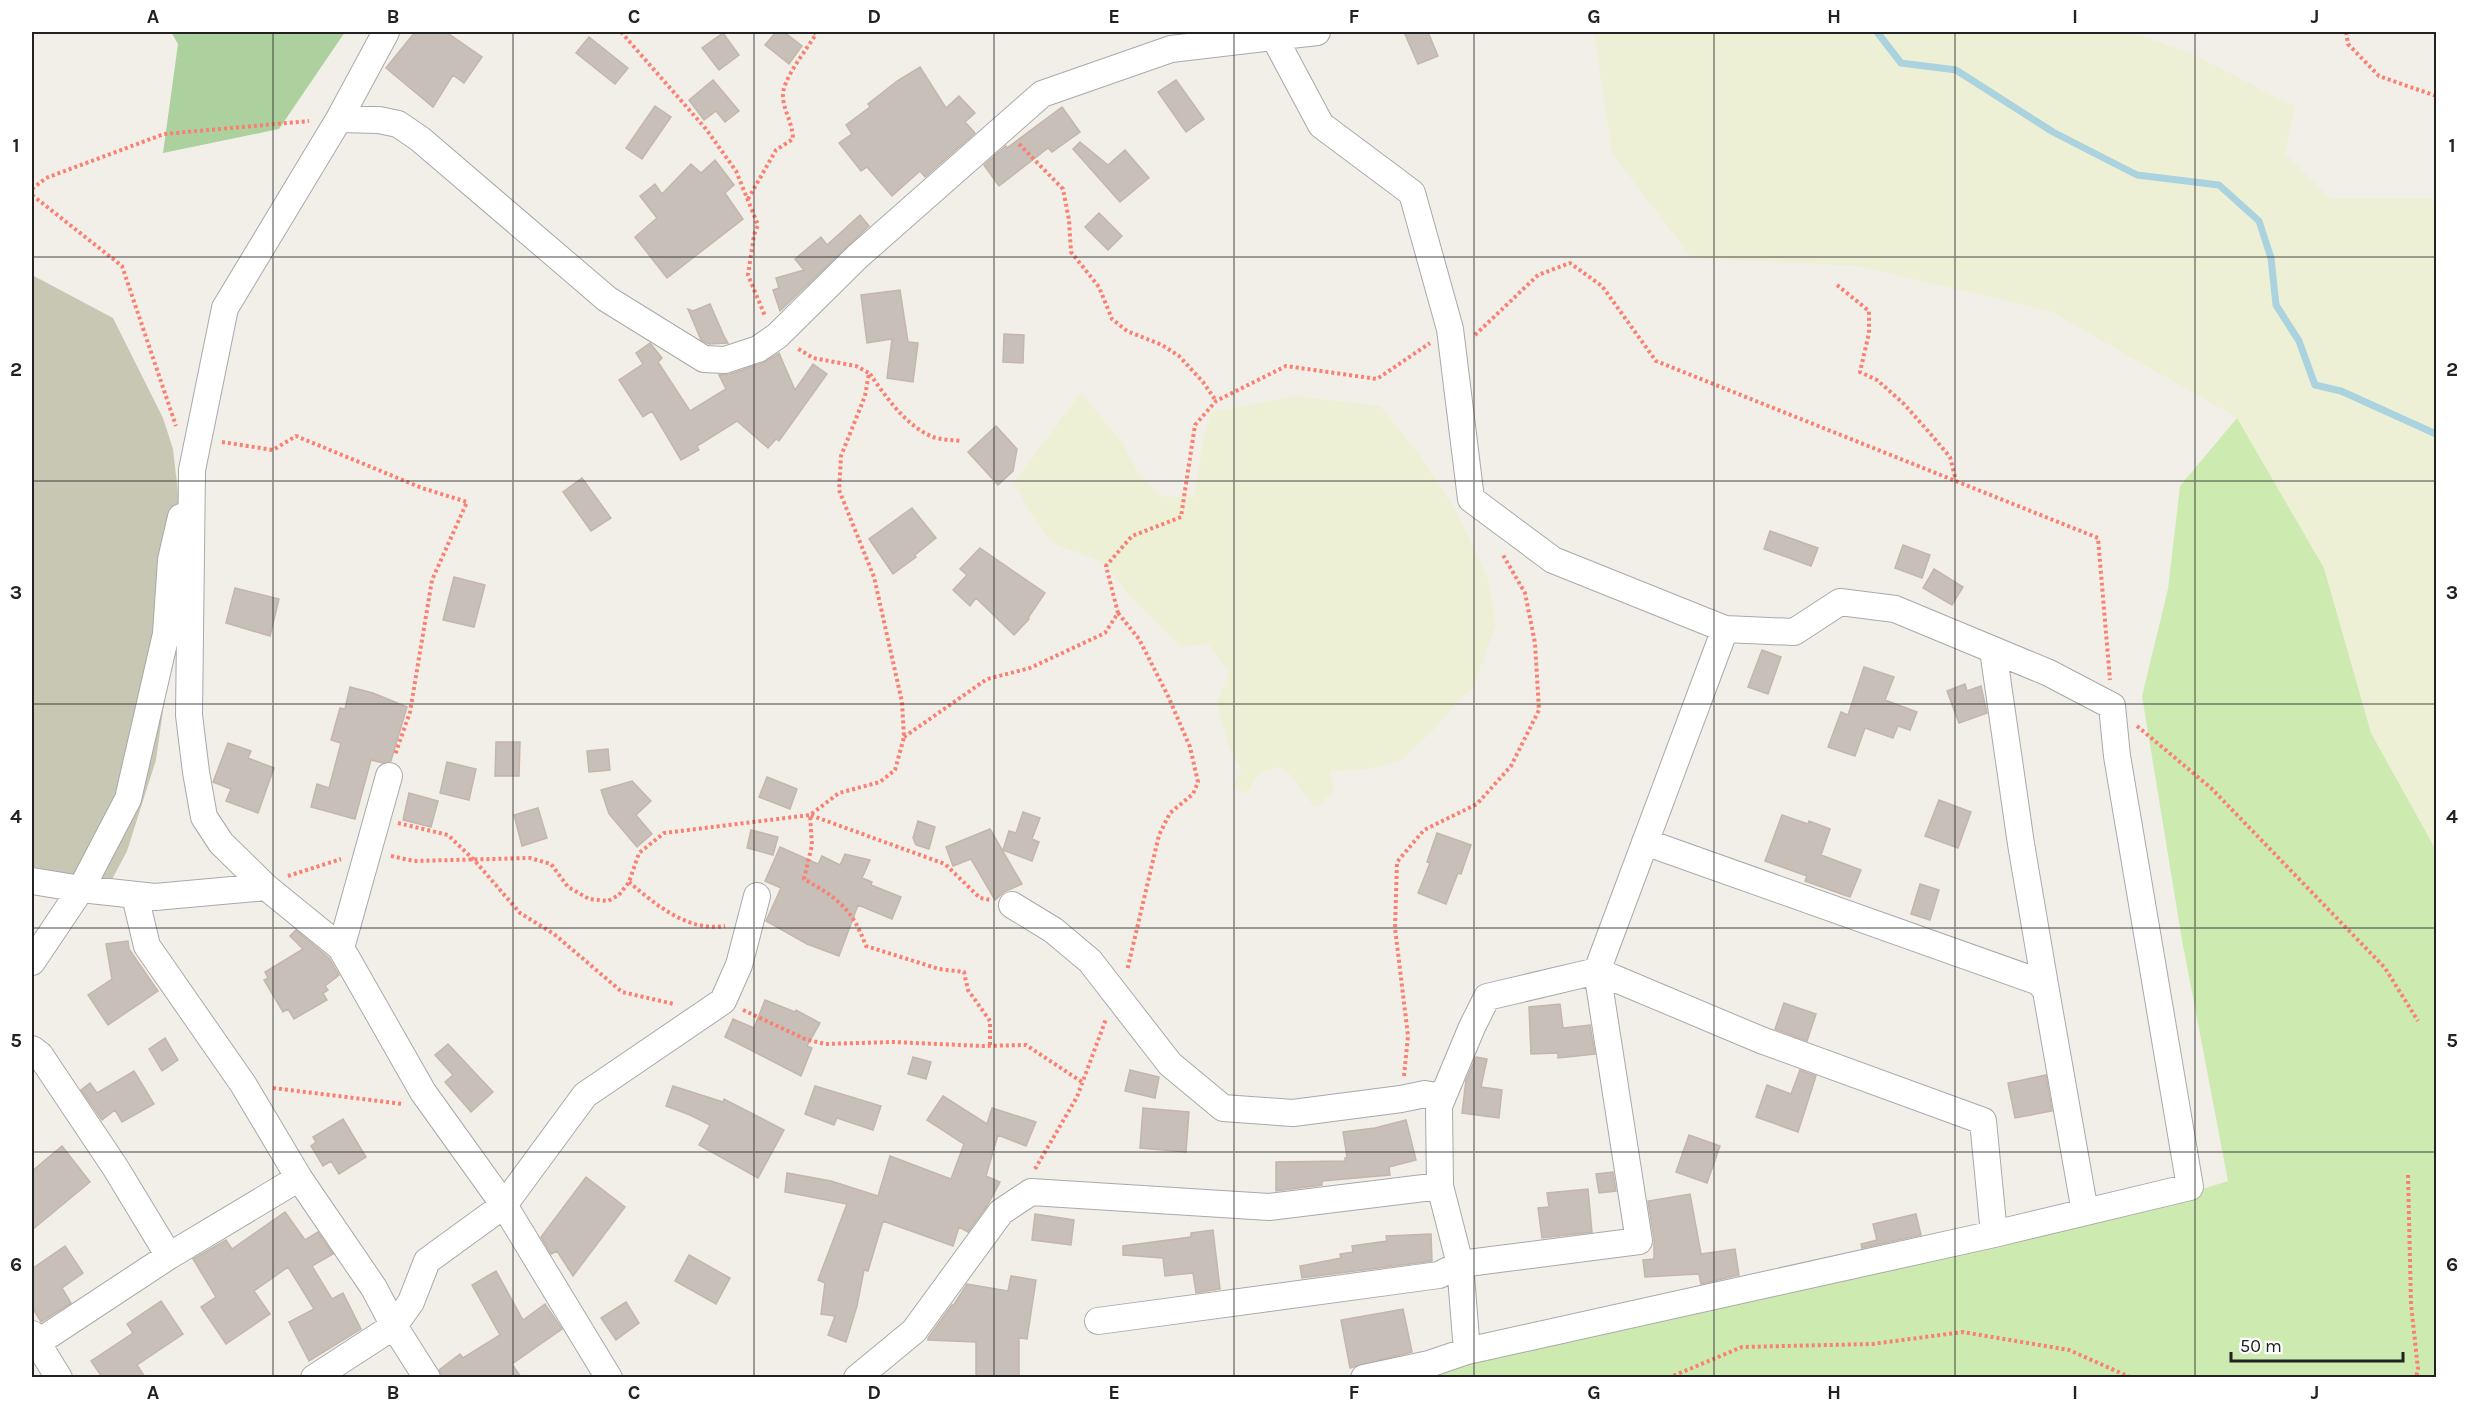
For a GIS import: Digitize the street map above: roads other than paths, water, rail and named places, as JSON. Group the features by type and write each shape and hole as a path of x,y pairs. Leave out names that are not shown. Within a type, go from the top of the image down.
{"street":[{"path":"32,962 81,889 128,799 166,634 171,560 225,308 339,119 386,32"},
{"path":"339,119 379,120 398,124 420,139 607,299 679,341 704,359 725,360 758,349 777,336 857,257 1042,94 1171,49 1317,32"},
{"path":"1274,37 1321,124 1412,193 1450,329 1471,499 1553,560 1725,629 1794,632 1840,602 1895,609 2049,673 2112,706 2117,756 2190,1187 1994,1234 1467,1351 1429,1364 1364,1377"},
{"path":"192,470 189,716 204,817 221,843 266,887 341,948 423,1092 504,1205 609,1377"},
{"path":"1098,1321 1439,1275 1460,1264 1639,1241 1597,971 1725,629"},
{"path":"1993,650 2021,844 2085,1212"},
{"path":"341,948 389,776"},
{"path":"1645,842 2039,982 2046,992"},
{"path":"32,881 155,897 266,887"},
{"path":"135,896 147,946 243,1084 299,1178 374,1288 394,1326 427,1377"},
{"path":"314,1377 394,1326 411,1302 427,1261 504,1205 585,1095 723,1001 739,965 757,896"},
{"path":"1012,905 1053,930 1090,961 1170,1064 1223,1108 1293,1113 1432,1094 1437,1096 1440,1186 1460,1264 1467,1351"},
{"path":"1439,1106 1487,997 1597,971 1761,1040 1983,1121 1994,1234"},
{"path":"32,1049 40,1055 103,1148 170,1256"},
{"path":"59,1377 34,1338 299,1178"},
{"path":"857,1377 914,1331 1001,1212 1031,1192 1269,1207 1440,1186"}],"waterway":[{"path":"1877,32 1901,63 1956,70 2053,132 2137,175 2219,185 2259,221 2271,258 2276,305 2299,341 2315,385 2341,391 2436,434"}]}
